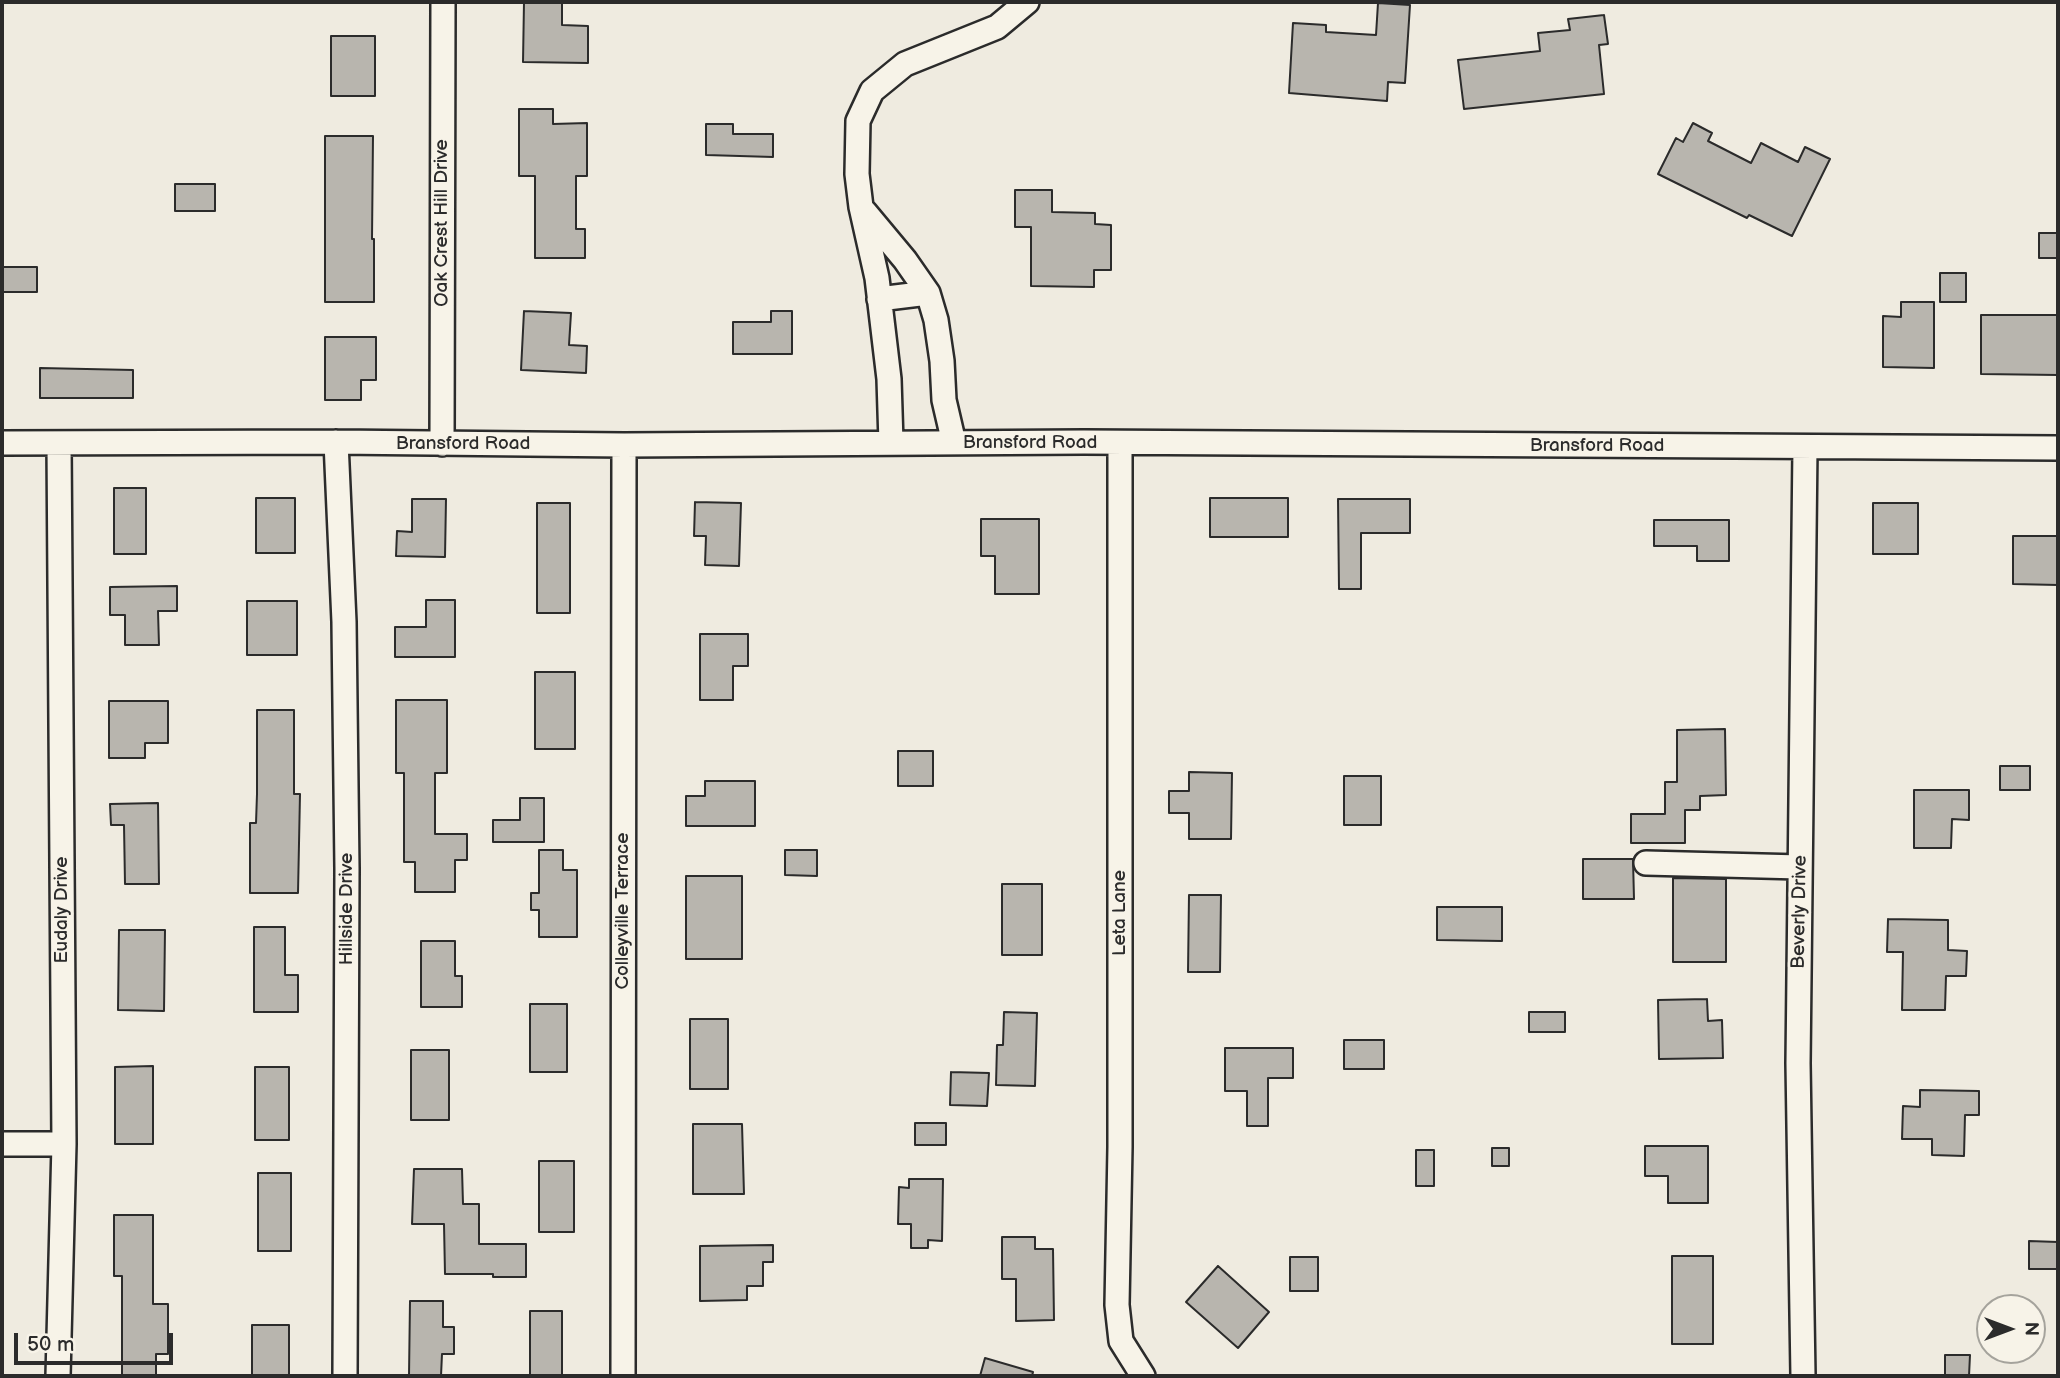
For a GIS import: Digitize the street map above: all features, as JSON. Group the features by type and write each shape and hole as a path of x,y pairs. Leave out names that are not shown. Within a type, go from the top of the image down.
{"street":[{"name":"Oak Crest Hill Drive","path":"442,444 443,2"},
{"path":"891,443 889,379 879,299 856,174 858,121 872,91 905,64 997,27 1027,2"},
{"path":"861,207 905,260 928,293 936,320 944,400 954,443"},
{"path":"879,299 928,293"},
{"name":"Hillside Drive","path":"336,442 344,622 347,869 345,1376"},
{"name":"Bransford Road","path":"2,443 1121,443 2058,448"},
{"name":"Eudaly Drive","path":"58,1376 64,1144 59,443"},
{"name":"Leta Lane","path":"1121,443 1121,1147 1116,1305 1121,1341 1143,1376"},
{"name":"Colleyville Terrace","path":"623,1376 624,445"},
{"name":"Beverly Drive","path":"1802,1376 1798,1063 1805,447"},
{"path":"1646,863 1800,867"},
{"path":"2,1144 64,1144"}],"building":[{"path":"524,2 562,2 562,25 588,26 588,63 523,62"},
{"path":"1378,3 1410,5 1405,83 1388,82 1387,101 1289,93 1293,23 1326,25 1326,32 1376,35"},
{"path":"1604,15 1608,44 1599,45 1604,94 1464,109 1458,60 1540,51 1538,33 1570,30 1568,19"},
{"path":"331,36 375,36 375,96 331,96"},
{"path":"519,109 553,109 553,124 587,123 587,176 576,176 576,229 585,229 585,258 535,258 535,176 519,176"},
{"path":"1693,123 1712,133 1708,141 1751,163 1761,143 1798,162 1805,147 1830,159 1792,236 1749,215 1747,218 1658,174 1676,138 1683,142"},
{"path":"706,124 733,124 733,134 773,134 773,157 706,155"},
{"path":"325,136 373,136 374,302 325,302"},
{"path":"175,184 215,184 215,211 175,211"},
{"path":"1015,190 1052,190 1052,212 1095,213 1095,224 1111,225 1111,270 1094,270 1094,287 1031,286 1031,227 1015,227"},
{"path":"2039,233 2058,233 2058,258 2039,258"},
{"path":"3,267 37,267 37,292 3,292"},
{"path":"1940,273 1966,273 1966,302 1940,302"},
{"path":"1901,302 1934,302 1934,368 1883,367 1883,316 1901,317"},
{"path":"524,311 571,313 569,345 587,346 586,373 521,370"},
{"path":"771,311 792,311 792,354 733,354 733,322 771,322"},
{"path":"1981,315 2058,315 2058,375 1981,374"},
{"path":"325,337 376,337 376,380 361,380 361,400 325,400"},
{"path":"40,368 133,370 133,398 40,398"},
{"path":"114,488 146,488 146,554 114,554"},
{"path":"256,498 295,498 295,553 256,553"},
{"path":"1210,498 1288,498 1288,537 1210,537"},
{"path":"412,499 446,499 445,557 396,556 397,531 412,532"},
{"path":"1338,499 1410,499 1410,533 1361,533 1361,589 1339,589"},
{"path":"695,502 741,503 739,566 705,565 706,536 694,536"},
{"path":"537,503 570,503 570,613 537,613"},
{"path":"1873,503 1918,503 1918,554 1873,554"},
{"path":"981,519 1039,519 1039,594 995,594 995,556 981,556"},
{"path":"1654,520 1729,520 1729,561 1697,561 1697,546 1654,546"},
{"path":"2013,536 2058,536 2058,585 2013,584"},
{"path":"177,586 177,611 158,611 159,645 125,645 125,615 110,615 110,587"},
{"path":"426,600 455,600 455,657 395,657 395,627 426,627"},
{"path":"247,601 297,601 297,655 247,655"},
{"path":"700,634 748,634 748,666 733,666 733,700 700,700"},
{"path":"535,672 575,672 575,749 535,749"},
{"path":"396,700 447,700 447,773 435,773 435,834 467,834 467,860 455,860 455,892 415,892 415,862 404,862 404,773 396,773"},
{"path":"109,701 168,701 168,743 145,743 145,758 109,758"},
{"path":"257,710 294,710 294,794 300,794 298,893 250,893 250,823 256,823"},
{"path":"1725,729 1726,795 1700,796 1700,810 1685,810 1685,843 1631,843 1631,814 1665,814 1665,782 1677,782 1677,730"},
{"path":"898,751 933,751 933,786 898,786"},
{"path":"2000,766 2030,766 2030,790 2000,790"},
{"path":"1189,772 1232,773 1231,839 1189,839 1189,813 1169,813 1169,791 1189,791"},
{"path":"1344,776 1381,776 1381,825 1344,825"},
{"path":"705,781 755,781 755,826 686,826 686,796 705,796"},
{"path":"1914,790 1969,790 1969,820 1952,819 1951,848 1914,848"},
{"path":"520,798 544,798 544,842 493,842 493,820 520,820"},
{"path":"158,803 159,884 125,884 124,825 111,825 110,804"},
{"path":"539,850 563,850 563,870 577,870 577,937 539,937 539,910 531,910 531,893 539,893"},
{"path":"785,850 817,850 817,876 785,875"},
{"path":"1583,859 1633,859 1634,899 1583,899"},
{"path":"686,876 742,876 742,959 686,959"},
{"path":"1673,878 1726,879 1726,962 1673,962"},
{"path":"1002,884 1042,884 1042,955 1002,955"},
{"path":"1189,895 1221,895 1220,972 1188,972"},
{"path":"1437,907 1502,907 1502,941 1437,940"},
{"path":"1888,919 1948,920 1948,950 1967,951 1966,976 1946,976 1945,1010 1902,1010 1903,952 1887,952"},
{"path":"254,927 285,927 285,975 298,975 298,1012 254,1012"},
{"path":"119,930 165,930 164,1011 118,1010"},
{"path":"421,941 455,941 455,976 462,976 462,1007 421,1007"},
{"path":"1707,999 1708,1021 1722,1020 1723,1058 1659,1059 1658,1000"},
{"path":"530,1004 567,1004 567,1072 530,1072"},
{"path":"1004,1012 1037,1013 1035,1086 996,1085 997,1045 1003,1045"},
{"path":"1529,1012 1565,1012 1565,1032 1529,1032"},
{"path":"690,1019 728,1019 728,1089 690,1089"},
{"path":"1344,1040 1384,1040 1384,1069 1344,1069"},
{"path":"1225,1048 1293,1048 1293,1078 1268,1078 1268,1126 1247,1126 1247,1091 1225,1091"},
{"path":"411,1050 449,1050 449,1120 411,1120"},
{"path":"153,1066 153,1144 115,1144 115,1067"},
{"path":"255,1067 289,1067 289,1140 255,1140"},
{"path":"951,1072 989,1073 987,1106 950,1105"},
{"path":"1920,1090 1979,1091 1979,1115 1965,1115 1964,1156 1932,1155 1932,1139 1902,1139 1903,1106 1920,1107"},
{"path":"915,1123 946,1123 946,1145 915,1145"},
{"path":"693,1124 742,1124 744,1194 693,1194"},
{"path":"1645,1146 1708,1146 1708,1203 1668,1203 1668,1176 1645,1176"},
{"path":"1492,1148 1509,1148 1509,1166 1492,1166"},
{"path":"1416,1150 1434,1150 1434,1186 1416,1186"},
{"path":"539,1161 574,1161 574,1232 539,1232"},
{"path":"414,1169 462,1169 463,1204 479,1204 479,1244 526,1244 526,1277 445,1274 444,1224 412,1224"},
{"path":"258,1173 291,1173 291,1251 258,1251"},
{"path":"909,1179 943,1179 942,1241 928,1240 928,1248 911,1248 911,1224 898,1224 899,1187 909,1188"},
{"path":"114,1215 153,1215 153,1304 168,1304 168,1354 156,1354 156,1376 122,1376 122,1276 114,1276"},
{"path":"1002,1237 1035,1237 1035,1249 1053,1249 1054,1320 1016,1321 1016,1279 1002,1279"},
{"path":"2029,1241 2058,1242 2058,1269 2029,1269"},
{"path":"773,1245 773,1262 763,1262 763,1286 747,1286 747,1300 700,1301 700,1246"},
{"path":"1672,1256 1713,1256 1713,1344 1672,1344"},
{"path":"1290,1257 1318,1257 1318,1291 1290,1291"},
{"path":"1218,1266 1269,1312 1238,1348 1186,1302"},
{"path":"410,1301 443,1301 443,1327 454,1327 454,1354 442,1354 441,1376 409,1376"},
{"path":"530,1311 562,1311 562,1376 530,1376"},
{"path":"252,1325 289,1325 289,1376 252,1376"},
{"path":"1945,1355 1970,1355 1969,1376 1945,1376"},
{"path":"985,1358 1033,1372 1032,1376 980,1376"}]}
